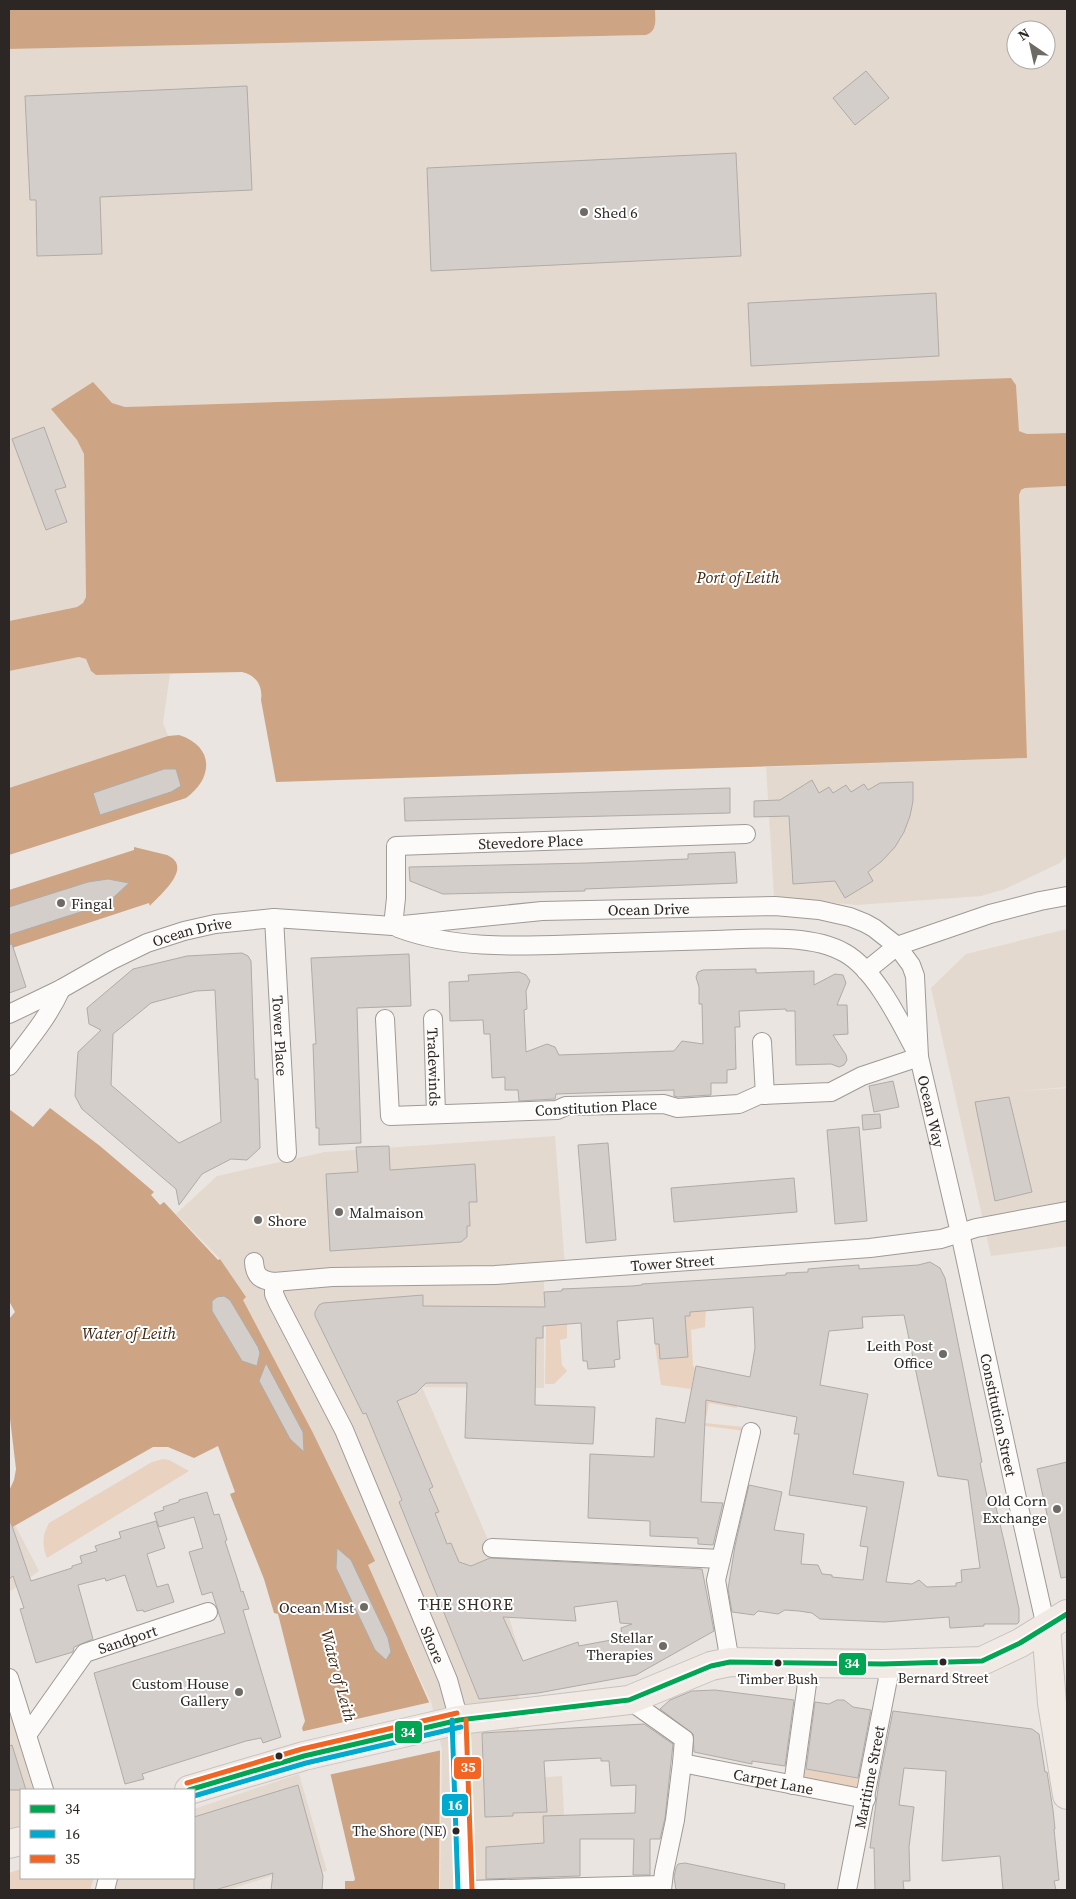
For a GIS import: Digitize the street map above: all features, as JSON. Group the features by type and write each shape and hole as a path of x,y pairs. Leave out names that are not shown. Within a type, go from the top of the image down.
{"main road":[{"path":"192,1789 304,1756 448,1723 629,1700 711,1666 730,1662 982,1662 1020,1644 1057,1621"},
{"name":"Constitution Street","path":"1057,1621 1067,1685"},
{"name":"Constitution Street","path":"1057,1621 1052,1703 1067,1795"}],"street":[{"name":"Stevedore Place","path":"393,926 396,898 396,846 746,834"},
{"path":"866,971 897,946 990,914 1067,896"},
{"name":"Ocean Drive","path":"9,1014 61,989 146,943 215,924 274,918 393,926 542,911 774,906 818,910 850,918 874,928 897,946 911,965 916,988"},
{"name":"Tower Place","path":"274,918 287,1153"},
{"name":"Ocean Drive","path":"393,926 415,934 473,945 542,946 752,939 827,944 847,954 866,971 888,1003 919,1058"},
{"name":"Ocean Way","path":"916,988 919,1058 960,1233"},
{"path":"9,1066 52,1008 61,989"},
{"name":"Tradewinds","path":"432,1019 436,1114"},
{"name":"Constitution Place","path":"385,1020 390,1116 557,1110 566,1106 664,1104 677,1108 686,1108 739,1104 759,1095 831,1092 862,1076 919,1058"},
{"path":"762,1042 765,1095"},
{"name":"Tower Street","path":"274,1282 332,1277 495,1275 896,1246 946,1238 976,1228 1067,1212"},
{"name":"Constitution Street","path":"960,1233 1022,1522 1057,1621"},
{"path":"254,1262 255,1271 258,1276 262,1280 274,1282"},
{"name":"Shore","path":"274,1282 274,1294 278,1303 344,1430 448,1680 448,1723 466,1890"},
{"path":"730,1662 716,1580 751,1432"},
{"path":"492,1548 721,1559"},
{"name":"Sandport","path":"27,1735 85,1653 208,1612"},
{"path":"793,1785 810,1662"},
{"name":"Maritime Street","path":"847,1890 891,1663"},
{"path":"9,1678 44,1789"},
{"path":"466,1890 662,1888 675,1820 684,1739 629,1700"},
{"name":"Carpet Lane","path":"682,1763 866,1799"}],"shaded area":[{"path":"655,9 1067,9 1067,433 1027,434 1019,431 1016,385 1011,378 125,407 112,403 52,409 77,440 84,454 86,597 83,603 77,607 9,621 9,49 646,35 655,27"},
{"path":"1067,486 1067,855 1060,863 1005,889 981,896 857,905 774,897 766,767 1027,758 1019,495 1021,490 1025,488"},
{"path":"79,657 86,659 90,669 96,675 170,674 163,723 168,736 9,788 9,671"},
{"path":"1067,929 1067,1087 1009,1092 1067,1088 1067,1246 991,1256 931,988 966,954"},
{"path":"555,1136 567,1277 544,1279 544,1388 422,1387 495,1556 509,1617 522,1661 519,1694 519,1779 562,1776 568,1890 440,1890 442,1750 431,1702 220,1259 176,1214 217,1176 325,1152"},
{"path":"706,1307 705,1327 691,1330 693,1365 695,1369 691,1389 661,1385 655,1344 659,1344 660,1359 686,1357 684,1316 690,1316 689,1308"},
{"path":"546,1323 567,1324 567,1338 560,1340 562,1365 567,1371 554,1384 545,1384"},
{"path":"690,1397 737,1406 737,1408 709,1403 705,1423 743,1427 745,1431 691,1424"},
{"path":"163,1459 169,1460 189,1471 47,1558 44,1540 49,1523 152,1462"},
{"path":"15,1525 39,1571 9,1592 9,1529"},
{"path":"9,1707 33,1789 20,1789 20,1827 9,1831"},
{"path":"804,1769 858,1778 856,1790 802,1781"},
{"path":"299,1774 327,1871 302,1875 278,1874 228,1890 114,1890 118,1879 195,1879 195,1809"},
{"path":"20,1869 20,1879 94,1879 90,1890 9,1890 9,1873"}],"water":[{"path":"9,9 655,9 655,21 654,28 646,35 9,49"},
{"name":"Port of Leith","path":"1011,378 1016,385 1019,431 1027,434 1067,433 1067,486 1025,488 1021,490 1019,495 1027,758 276,782 260,686 255,678 247,673 96,675 91,671 86,659 79,657 9,671 9,621 77,607 83,603 86,597 84,454 77,440 51,409 93,382 112,403 125,407"},
{"path":"179,735 199,747 204,754 206,763 202,781 186,798 9,855 9,788 168,736"},
{"path":"134,847 167,855 174,860 177,866 173,881 150,906 149,903 9,949 9,890 134,850"},
{"name":"Water of Leith","path":"50,1108 100,1146 154,1192 151,1195 160,1205 164,1202 218,1260 220,1259 246,1297 243,1300 313,1433 375,1561 368,1565 429,1702 440,1751 439,1890 345,1890 345,1881 354,1881 355,1879 330,1772 304,1734 302,1728 305,1721 278,1614 274,1613 264,1579 230,1494 235,1492 218,1446 194,1458 168,1447 153,1447 9,1529 9,1491 16,1469 9,1410 9,1319 15,1312 9,1301 9,1109 33,1127"}],"pier":[{"path":"431,1702 442,1750 328,1775 300,1732"}],"building":[{"path":"866,71 889,98 855,125 833,98"},
{"path":"247,86 252,190 100,197 102,254 37,256 36,200 30,200 25,96"},
{"name":"Shed 6","path":"736,153 741,256 431,271 427,168"},
{"path":"936,293 939,356 751,366 748,303"},
{"path":"44,427 66,487 55,490 67,522 46,530 12,439"},
{"path":"164,769 176,769 181,786 171,792 100,815 93,793"},
{"path":"812,780 819,793 829,787 833,793 846,785 851,792 864,784 868,790 880,783 913,782 913,801 904,832 895,847 868,872 873,881 845,898 835,881 793,884 789,816 754,817 754,801 780,800"},
{"path":"730,788 730,813 405,821 404,798"},
{"path":"735,852 737,883 585,889 585,891 443,894 410,881 409,867 688,859 688,854"},
{"name":"Fingal","path":"108,879 129,883 114,897 96,907 9,935 9,907 88,882"},
{"path":"12,944 26,987 9,993 9,945"},
{"path":"242,953 248,956 251,961 255,1079 258,1079 260,1148 247,1160 231,1159 202,1174 179,1205 176,1189 82,1109 75,1096 78,1052 101,1030 89,1024 87,1008 133,969 187,956","holes":["215,990 221,1122 179,1143 111,1085 113,1034 151,1003 196,991"]},
{"path":"409,954 411,1006 357,1008 361,1143 319,1145 319,1128 316,1128 313,1044 316,1044 311,958"},
{"path":"756,969 756,973 814,971 814,985 835,974 843,975 846,983 837,1005 847,1005 848,1034 833,1035 846,1055 847,1060 844,1065 839,1067 831,1064 796,1065 795,1011 786,1011 786,1009 739,1011 740,1027 735,1027 736,1069 727,1070 727,1083 711,1083 711,1095 678,1097 674,1096 674,1090 556,1094 555,1099 519,1101 518,1090 505,1090 505,1077 492,1078 490,1034 484,1034 483,1020 450,1021 449,982 469,981 468,975 519,972 526,975 530,981 526,991 527,1009 524,1010 526,1052 547,1044 555,1047 559,1055 674,1051 682,1041 703,1044 702,1004 699,1004 699,987 696,977 698,972 703,970"},
{"path":"893,1081 899,1107 874,1112 869,1086"},
{"path":"1009,1097 1032,1192 995,1201 975,1102"},
{"path":"880,1114 881,1128 863,1130 862,1115"},
{"path":"859,1127 867,1221 835,1224 827,1130"},
{"path":"608,1143 616,1240 586,1243 578,1145"},
{"path":"389,1146 390,1170 475,1164 477,1202 469,1202 470,1226 467,1226 467,1237 461,1242 330,1251 326,1174 358,1172 356,1147"},
{"path":"794,1178 797,1212 674,1222 671,1188"},
{"path":"930,1262 940,1268 945,1278 989,1506 996,1507 1019,1609 1019,1622 1017,1624 984,1624 984,1626 950,1628 949,1617 884,1622 820,1619 812,1613 785,1610 778,1614 758,1611 754,1615 732,1612 728,1589 735,1546 749,1485 782,1492 774,1530 804,1534 801,1564 818,1565 822,1574 832,1575 832,1577 863,1580 868,1547 860,1546 867,1507 789,1495 799,1434 794,1434 797,1417 706,1400 701,1502 723,1503 713,1545 698,1544 698,1538 650,1536 650,1521 588,1518 590,1454 654,1457 656,1418 685,1423 696,1366 750,1377 755,1348 753,1307 690,1312 690,1316 685,1316 688,1357 660,1359 659,1344 655,1344 653,1318 617,1321 620,1359 614,1360 615,1367 588,1369 587,1361 583,1361 581,1323 543,1326 543,1338 536,1338 535,1405 595,1407 593,1444 465,1438 467,1383 426,1383 416,1393 397,1401 433,1487 429,1489 439,1512 435,1513 447,1544 451,1543 459,1562 471,1566 490,1558 702,1569 714,1631 636,1675 538,1693 479,1699 399,1502 402,1500 366,1413 363,1414 315,1316 319,1305 323,1303 423,1295 423,1306 545,1307 544,1292 562,1291 562,1289 786,1275 786,1273 808,1272 808,1269 859,1265 859,1269 918,1265","holes":["904,1315 938,1476 968,1480 980,1568 961,1570 962,1582 956,1583 956,1586 927,1587 919,1580 912,1584 886,1582 904,1482 853,1474 868,1394 820,1385 829,1331 863,1328 862,1317","617,1601 620,1623 632,1624 621,1628 622,1638 579,1646 578,1642 523,1661 503,1617 576,1621 574,1607"]},
{"path":"224,1296 230,1300 258,1347 260,1353 257,1366 242,1361 212,1311 212,1301 217,1297"},
{"path":"266,1363 303,1432 304,1452 290,1439 259,1381"},
{"name":"Old Corn Exchange","path":"1067,1462 1067,1577 1061,1578 1037,1469"},
{"path":"207,1492 214,1515 219,1514 227,1540 225,1541 241,1592 243,1591 249,1609 243,1610 281,1737 263,1743 261,1738 246,1741 142,1774 144,1779 125,1784 94,1673 225,1633 212,1592 202,1595 189,1552 203,1548 194,1517 159,1527 154,1513 164,1510 163,1507 179,1502 179,1500"},
{"path":"156,1521 165,1548 147,1554 157,1587 168,1584 174,1602 144,1612 143,1610 137,1611 125,1575 106,1581 105,1578 78,1585 93,1639 74,1647 73,1652 36,1663 20,1609 24,1608 13,1576 9,1579 9,1523 11,1523 31,1581 82,1563 80,1556 97,1551 95,1546 121,1538 119,1532"},
{"name":"Ocean Mist","path":"337,1548 351,1560 388,1638 391,1652 386,1660 375,1650 336,1568"},
{"path":"715,1690 794,1700 785,1766 752,1761 752,1764 694,1752 693,1734 660,1709 670,1700 692,1691"},
{"path":"837,1700 844,1700 853,1707 871,1710 858,1778 806,1769 815,1702 829,1704"},
{"path":"893,1711 1032,1729 1039,1734 1053,1810 1059,1880 1054,1881 1056,1890 1003,1890 1000,1856 942,1861 946,1771 904,1768 899,1805 914,1807 909,1847 910,1881 903,1881 904,1890 875,1890 874,1848 870,1848 879,1781"},
{"path":"644,1724 673,1744 665,1818 660,1839 650,1839 650,1875 633,1875 634,1839 580,1839 580,1876 486,1879 486,1847 544,1843 543,1816 635,1813 636,1785 611,1786 609,1761 601,1761 601,1758 544,1761 547,1812 513,1813 513,1816 485,1817 482,1733"},
{"path":"12,1745 26,1789 9,1790 9,1746"},
{"path":"298,1785 323,1876 322,1890 271,1890 273,1873 215,1890 194,1890 195,1817"},
{"path":"685,1863 785,1884 784,1890 676,1890 674,1877 676,1868 678,1864"}],"transit line":[{"name":"34","path":"192,1789 304,1756 459,1720 629,1700 711,1666 730,1662 883,1664 982,1661 1020,1643 1067,1614"},
{"name":"35","path":"187,1783 302,1749 457,1713"},
{"name":"16","path":"452,1720 458,1890"},
{"name":"35","path":"466,1720 472,1890"},
{"name":"16","path":"195,1796 306,1763 461,1727"}],"place":[{"name":"Shed 6","path":"584,212"},
{"name":"Fingal","path":"61,903"},
{"name":"Malmaison","path":"339,1212"},
{"name":"Shore","path":"258,1220"},
{"name":"Leith Post Office","path":"943,1354"},
{"name":"Old Corn Exchange","path":"1057,1509"},
{"name":"Ocean Mist","path":"364,1607"},
{"name":"Stellar Therapies","path":"663,1646"},
{"name":"Bernard Street","path":"943,1662"},
{"name":"Timber Bush","path":"778,1663"},
{"name":"Custom House Gallery","path":"239,1692"},
{"name":"The Shore (NE)","path":"456,1831"}],"district":[{"name":"THE SHORE","path":"466,1604"}]}
